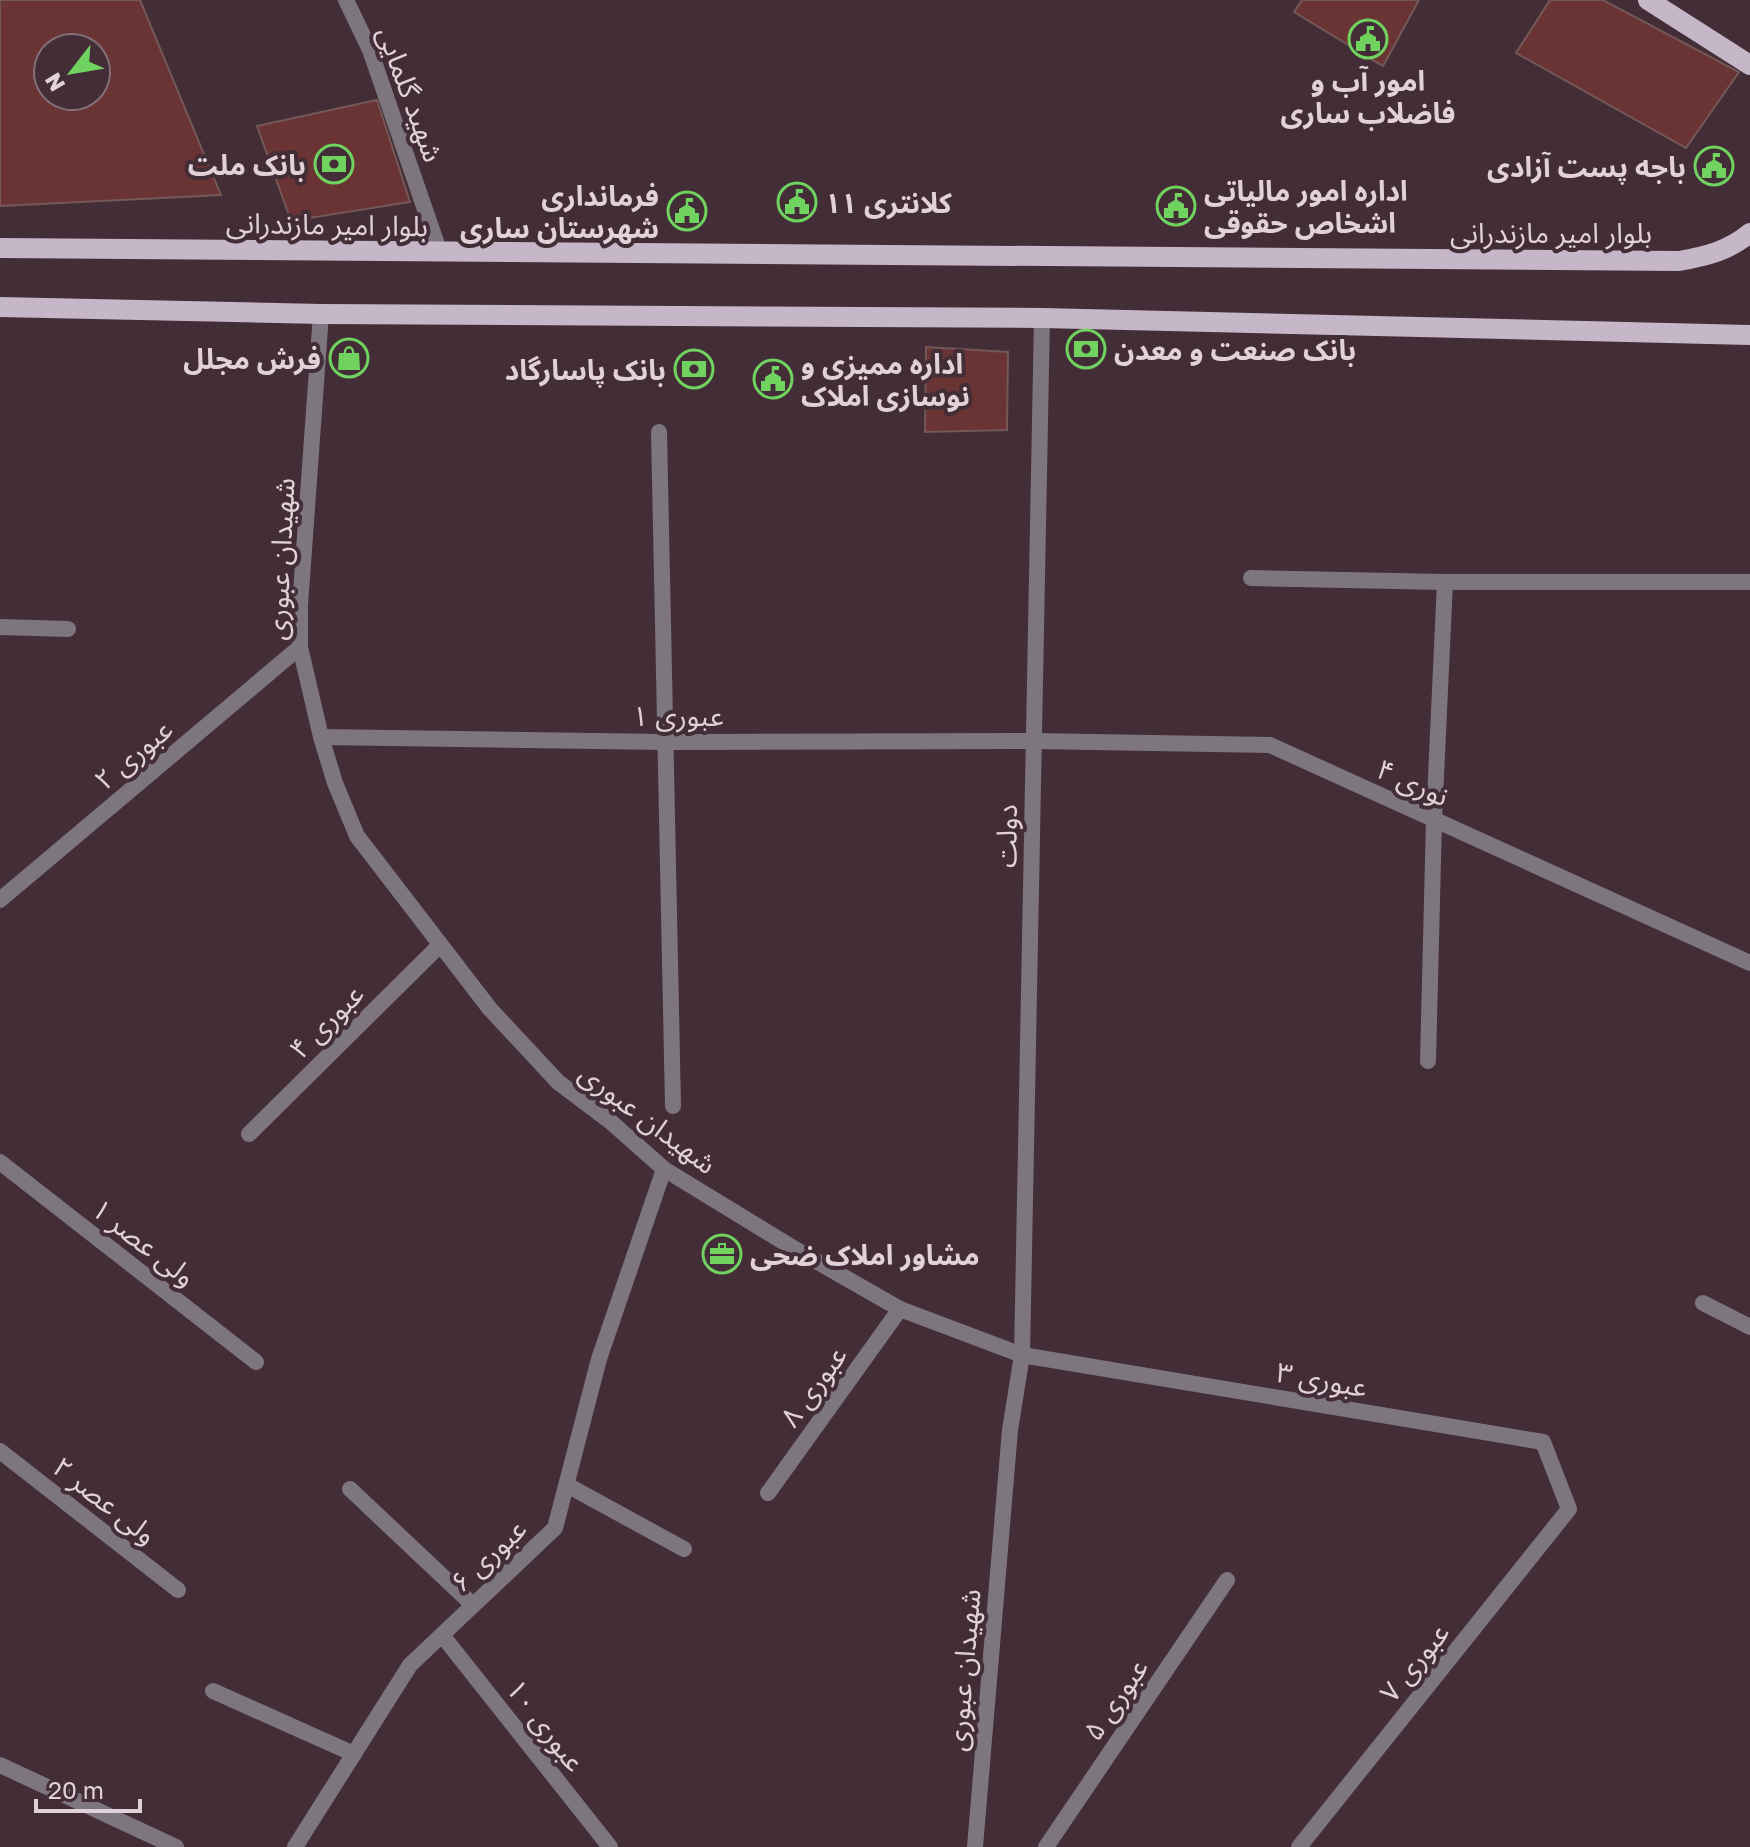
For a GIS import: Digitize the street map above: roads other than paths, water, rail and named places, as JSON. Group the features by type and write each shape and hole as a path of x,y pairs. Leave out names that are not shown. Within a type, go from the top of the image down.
{"main road":[{"path":"1648,0 1750,65"},
{"name":"بلوار امیر مازندرانی","path":"0,248 1679,261 1706,257 1733,247 1750,233"},
{"path":"0,307 321,314 1042,318 1750,335"}],"street":[{"name":"شهید گلمایی","path":"346,0 370,50 440,253"},
{"name":"شهیدان عبوری","path":"321,314 300,605 300,647 321,737 335,783 357,836 490,1009 558,1082 611,1122 664,1169 900,1309 1022,1355 1010,1430 975,1847"},
{"name":"دولت","path":"1022,1355 1042,318"},
{"path":"659,432 673,1106"},
{"path":"1251,578 1445,582 1750,582"},
{"path":"1428,1061 1434,820 1445,582"},
{"path":"0,627 68,629"},
{"name":"عبوری ۲","path":"0,900 300,647"},
{"name":"عبوری ۱","path":"321,737 664,742 1034,741"},
{"name":"نوری ۴","path":"1034,741 1270,745 1750,963"},
{"name":"عبوری ۴","path":"249,1134 440,945"},
{"name":"ولی عصر ۱","path":"0,1162 256,1362"},
{"name":"عبوری ۶","path":"295,1847 410,1665 555,1528 599,1359 664,1169"},
{"path":"1703,1303 1750,1327"},
{"name":"عبوری ۸","path":"768,1493 900,1309"},
{"name":"عبوری ۳","path":"1022,1355 1543,1442 1569,1509"},
{"name":"ولی عصر ۲","path":"0,1451 178,1590"},
{"path":"567,1485 684,1549"},
{"path":"350,1489 473,1605"},
{"name":"عبوری ۷","path":"1299,1847 1569,1509"},
{"name":"عبوری ۵","path":"1046,1847 1227,1580"},
{"name":"عبوری ۱۰","path":"442,1635 610,1847"},
{"path":"213,1691 354,1754"},
{"path":"0,1765 176,1847"}],"place":[{"name":"امور آب و فاضلاب ساری","path":"1368,39"},
{"name":"بانک ملت","path":"334,164"},
{"name":"باجه پست آزادی","path":"1714,166"},
{"name":"کلانتری ۱۱","path":"797,202"},
{"name":"اداره امور مالیاتی اشخاص حقوقی","path":"1176,206"},
{"name":"فرمانداری شهرستان ساری","path":"687,211"},
{"name":"بانک صنعت و معدن","path":"1086,349"},
{"name":"فرش مجلل","path":"349,358"},
{"name":"بانک پاسارگاد","path":"694,369"},
{"name":"اداره ممیزی و نوسازی املاک","path":"773,379"},
{"name":"مشاور املاک ضحی","path":"722,1254"}]}
